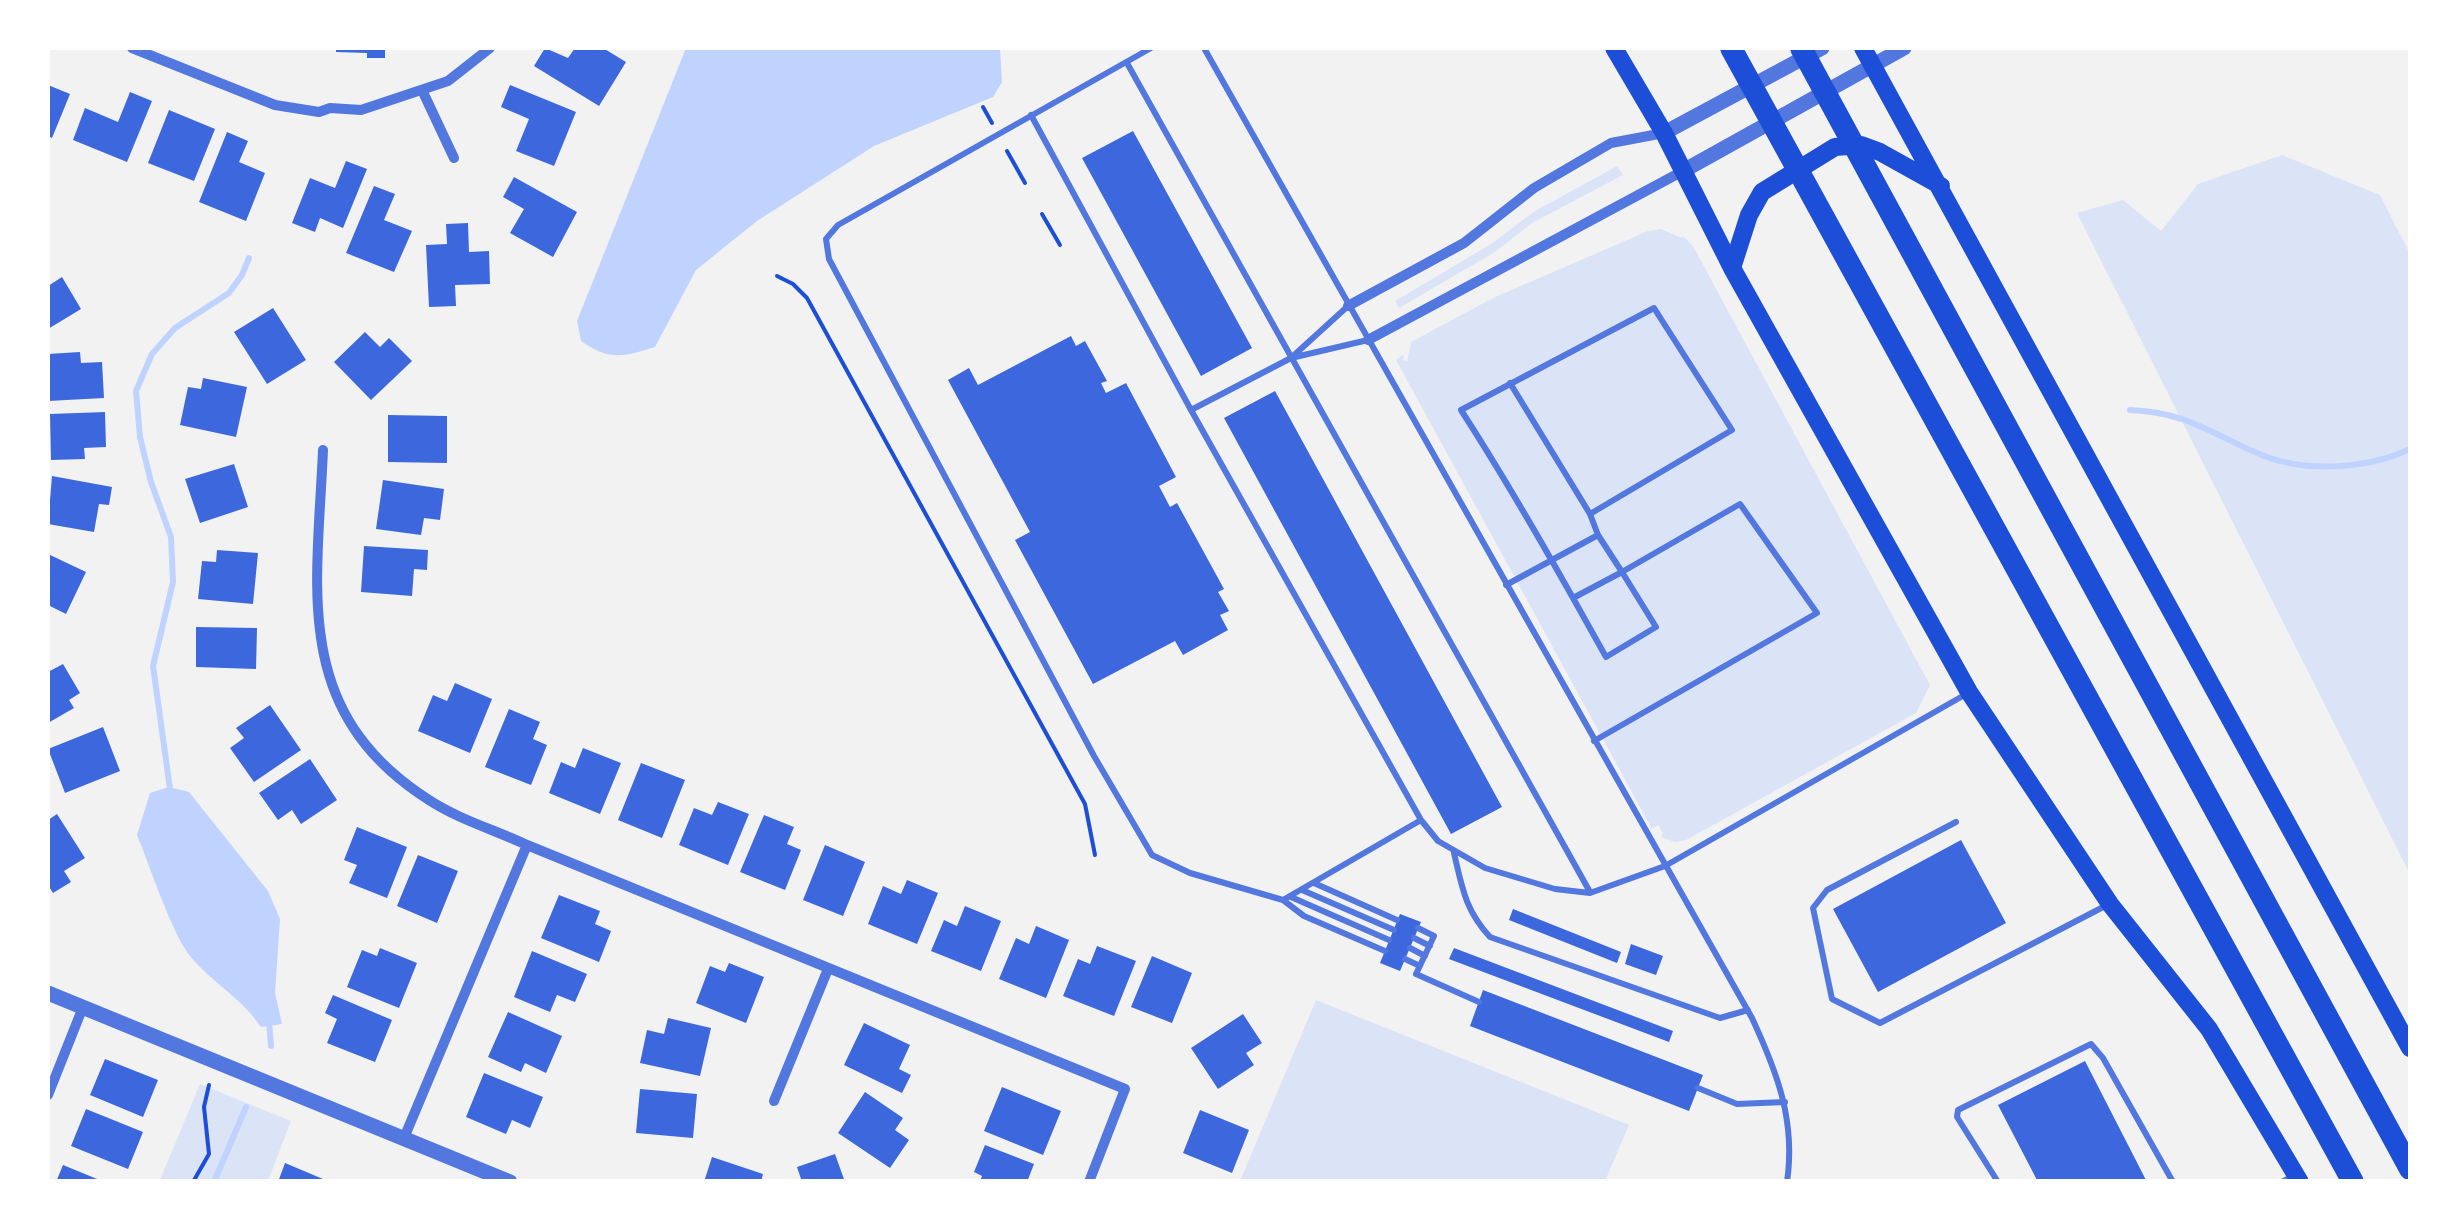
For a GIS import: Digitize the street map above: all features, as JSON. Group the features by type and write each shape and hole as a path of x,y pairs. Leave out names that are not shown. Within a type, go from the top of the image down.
{"highway":[{"path":"1731,48 2353,1182"},
{"path":"1801,48 2410,1169"}],"main road":[{"path":"1614,48 1969,692 2110,904 2209,1029 2293,1179"},
{"path":"1863,48 1942,186 2410,1048"},
{"path":"1732,268 1742,233 1762,192 1835,147 1861,145 1942,186"}],"street":[{"path":"132,48 275,105 307,111 361,110 422,90 448,81 490,48"},
{"path":"1348,306 1464,242 1534,188 1611,143 1664,133 1822,48"},
{"path":"1368,340 1904,48"},
{"path":"422,90 454,158"},
{"path":"323,450 317,598 320,644 330,683 343,709 381,762 430,801 527,844 1125,1089 1089,1182"},
{"path":"404,1138 527,844"},
{"path":"774,1101 828,970"},
{"path":"48,993 510,1182"},
{"path":"48,1095 83,1008"}],"lane":[{"path":"1151,48 838,225 826,239 829,259 1094,756 1152,855 1190,873 1286,898 1389,940"},
{"path":"1204,48 1748,1010 1776,1070 1784,1102 1791,1157 1787,1182"},
{"path":"1126,63 1590,893"},
{"path":"1031,115 1421,820 1438,841 1454,852 1485,868 1554,889 1590,893 1665,866 1969,692"},
{"path":"1291,358 1348,306"},
{"path":"1510,383 1656,627 1606,657 1518,498 1462,410 1510,383 1654,308 1732,430 1590,514"},
{"path":"1191,410 1291,358 1368,340"},
{"path":"1574,598 1740,504 1816,613 1594,741"},
{"path":"1506,585 1598,535"},
{"path":"1286,898 1421,820"},
{"path":"1956,822 1827,890 1813,908 1832,998 1880,1022 2110,904"},
{"path":"1454,852 1473,918 1490,937 1720,1018 1748,1010"},
{"path":"1313,883 1398,920"},
{"path":"1301,890 1394,930"},
{"path":"1286,898 1304,916 1385,950"},
{"path":"1418,928 1434,936 1416,974 1479,1002"},
{"path":"1414,938 1430,946"},
{"path":"1410,948 1425,956"},
{"path":"1405,959 1420,966"},
{"path":"1998,1182 1957,1117 1958,1110 2092,1044 2174,1182"},
{"path":"1698,1088 1737,1104 1784,1102"}],"path":[{"path":"983,106 992,124"},
{"path":"1008,151 1025,183"},
{"path":"1042,214 1060,245"},
{"path":"777,276 808,298 1085,804 1095,855"},
{"path":"193,1182 209,1154 204,1107 209,1086"}],"shaded area":[{"path":"2282,155 2380,195 2410,254 2410,874 2077,213 2123,200 2161,231 2198,184"},
{"path":"1617,166 1623,175 1532,223 1495,252 1399,308 1395,301 1491,244 1535,211"},
{"path":"1661,229 1683,236 1693,246 1930,685 1916,713 1686,840 1675,842 1661,837 1658,825 1652,829 1396,360 1404,354 1403,360 1407,361 1411,342 1493,298 1648,231"},
{"path":"1316,1000 1629,1125 1605,1181 1240,1181"},
{"path":"200,1084 291,1121 268,1181 159,1182"}],"water":[{"path":"686,48 1000,48 1002,82 993,97 874,146 757,221 696,270 655,347 625,355 608,354 581,341 577,321"},
{"path":"169,787 189,792 268,891 280,919 275,993 282,1024 261,1027 190,956 176,932 137,835 150,793"}],"building":[{"path":"336,48 385,48 385,58 336,52"},
{"path":"545,48 568,58 575,48 603,48 626,62 599,106 534,66"},
{"path":"48,85 70,94 52,138 48,136"},
{"path":"510,85 576,112 554,166 516,151 529,119 501,107"},
{"path":"130,92 152,101 127,162 73,140 85,108 118,122"},
{"path":"169,110 215,129 194,181 148,163"},
{"path":"1133,131 1252,348 1201,376 1082,158"},
{"path":"227,132 248,141 239,162 265,173 246,221 199,202"},
{"path":"346,161 367,169 343,228 320,218 315,232 292,223 310,178 335,188"},
{"path":"514,177 577,212 553,257 510,233 524,209 503,197"},
{"path":"374,186 395,194 384,220 412,231 394,272 346,253"},
{"path":"468,223 469,252 489,251 490,284 455,285 456,306 429,307 426,245 447,244 446,224"},
{"path":"62,277 81,309 48,329 48,286"},
{"path":"273,308 306,360 267,384 234,332"},
{"path":"365,332 380,347 389,338 412,361 371,400 334,362"},
{"path":"1071,336 1076,346 1085,341 1107,381 1101,383 1106,393 1126,383 1176,477 1159,486 1170,507 1177,503 1224,589 1218,592 1229,611 1220,615 1228,630 1183,655 1175,641 1093,684 1015,540 1030,532 948,380 969,368 978,385"},
{"path":"80,352 81,363 102,362 104,398 48,401 48,354"},
{"path":"203,378 247,387 236,437 180,425 188,387 201,389"},
{"path":"1275,391 1502,807 1451,834 1224,418"},
{"path":"105,412 106,447 84,448 85,459 51,460 50,414"},
{"path":"388,415 447,416 447,463 388,462"},
{"path":"234,464 248,507 200,523 185,479"},
{"path":"52,476 112,487 109,505 99,504 94,532 48,524"},
{"path":"383,480 444,489 440,520 424,518 421,535 376,529"},
{"path":"364,546 428,550 427,570 414,569 412,596 361,592"},
{"path":"217,550 258,553 253,604 198,599 202,561 216,562"},
{"path":"48,554 86,572 66,614 48,605"},
{"path":"196,627 257,628 256,669 196,667"},
{"path":"63,664 80,693 69,700 74,708 48,723 48,672"},
{"path":"455,683 492,699 470,753 418,731 433,695 447,701"},
{"path":"270,705 301,750 254,782 230,748 244,738 236,728"},
{"path":"509,709 540,722 533,739 547,745 531,785 485,767"},
{"path":"103,727 120,771 65,793 48,749"},
{"path":"583,748 621,763 600,814 549,793 561,762 575,768"},
{"path":"310,759 337,800 301,824 292,810 278,820 259,793"},
{"path":"641,763 685,780 662,838 618,820"},
{"path":"718,802 749,814 728,865 679,845 694,808 712,815"},
{"path":"57,814 85,858 64,871 71,882 53,893 48,885 48,820"},
{"path":"764,815 794,827 787,844 801,850 785,890 740,872"},
{"path":"357,827 407,847 387,898 349,883 357,865 344,860"},
{"path":"1961,840 2006,923 1878,992 1833,909"},
{"path":"825,845 865,862 843,916 803,900"},
{"path":"418,855 458,871 437,923 397,906"},
{"path":"907,880 938,893 917,944 868,924 883,886 901,894"},
{"path":"559,895 600,911 595,924 611,931 599,962 541,938"},
{"path":"965,906 1001,921 981,971 931,951 944,920 957,926"},
{"path":"1513,909 1621,952 1617,963 1509,920"},
{"path":"1400,914 1421,922 1400,971 1380,963"},
{"path":"1036,926 1069,940 1046,998 999,979 1016,938 1029,944"},
{"path":"1631,944 1663,956 1656,975 1625,964"},
{"path":"1097,946 1136,961 1114,1016 1063,996 1078,959 1090,964"},
{"path":"380,948 417,963 399,1008 347,987 362,950 377,956"},
{"path":"1454,948 1673,1031 1669,1042 1449,959"},
{"path":"532,951 587,974 575,1002 557,995 550,1012 514,997"},
{"path":"1152,956 1192,973 1172,1023 1131,1007"},
{"path":"729,963 764,977 746,1023 696,1003 710,966 725,972"},
{"path":"1483,990 1703,1075 1689,1111 1470,1026"},
{"path":"333,995 392,1020 375,1062 327,1043 337,1019 325,1013"},
{"path":"508,1012 562,1036 546,1073 525,1063 521,1072 488,1057"},
{"path":"1243,1014 1262,1043 1246,1053 1254,1065 1218,1089 1191,1048"},
{"path":"668,1018 711,1028 700,1076 640,1063 647,1030 664,1034"},
{"path":"864,1023 910,1045 899,1069 911,1075 902,1093 844,1065"},
{"path":"105,1059 158,1080 143,1117 90,1095"},
{"path":"2085,1061 2147,1182 2038,1182 1998,1105"},
{"path":"484,1073 543,1097 530,1128 512,1120 506,1134 466,1117"},
{"path":"1002,1087 1061,1111 1043,1155 984,1131"},
{"path":"640,1089 697,1094 693,1138 636,1133"},
{"path":"865,1092 903,1118 895,1130 909,1140 890,1168 838,1133"},
{"path":"86,1109 143,1132 128,1169 71,1146"},
{"path":"1200,1110 1249,1130 1232,1173 1183,1153"},
{"path":"985,1145 1034,1164 1027,1182 980,1182 982,1176 974,1172"},
{"path":"835,1154 845,1182 802,1182 797,1167"},
{"path":"712,1157 763,1174 761,1182 704,1182"},
{"path":"285,1163 323,1179 322,1182 278,1182"},
{"path":"63,1165 102,1181 102,1182 56,1182"}],"waterway":[{"path":"171,796 153,666 173,582 171,537 140,437 136,391 152,354 175,328 229,293 249,258"},
{"path":"2130,410 2186,420 2267,457 2302,465 2359,464 2410,449"},
{"path":"269,1021 271,1046"},
{"path":"214,1182 246,1107"}]}
